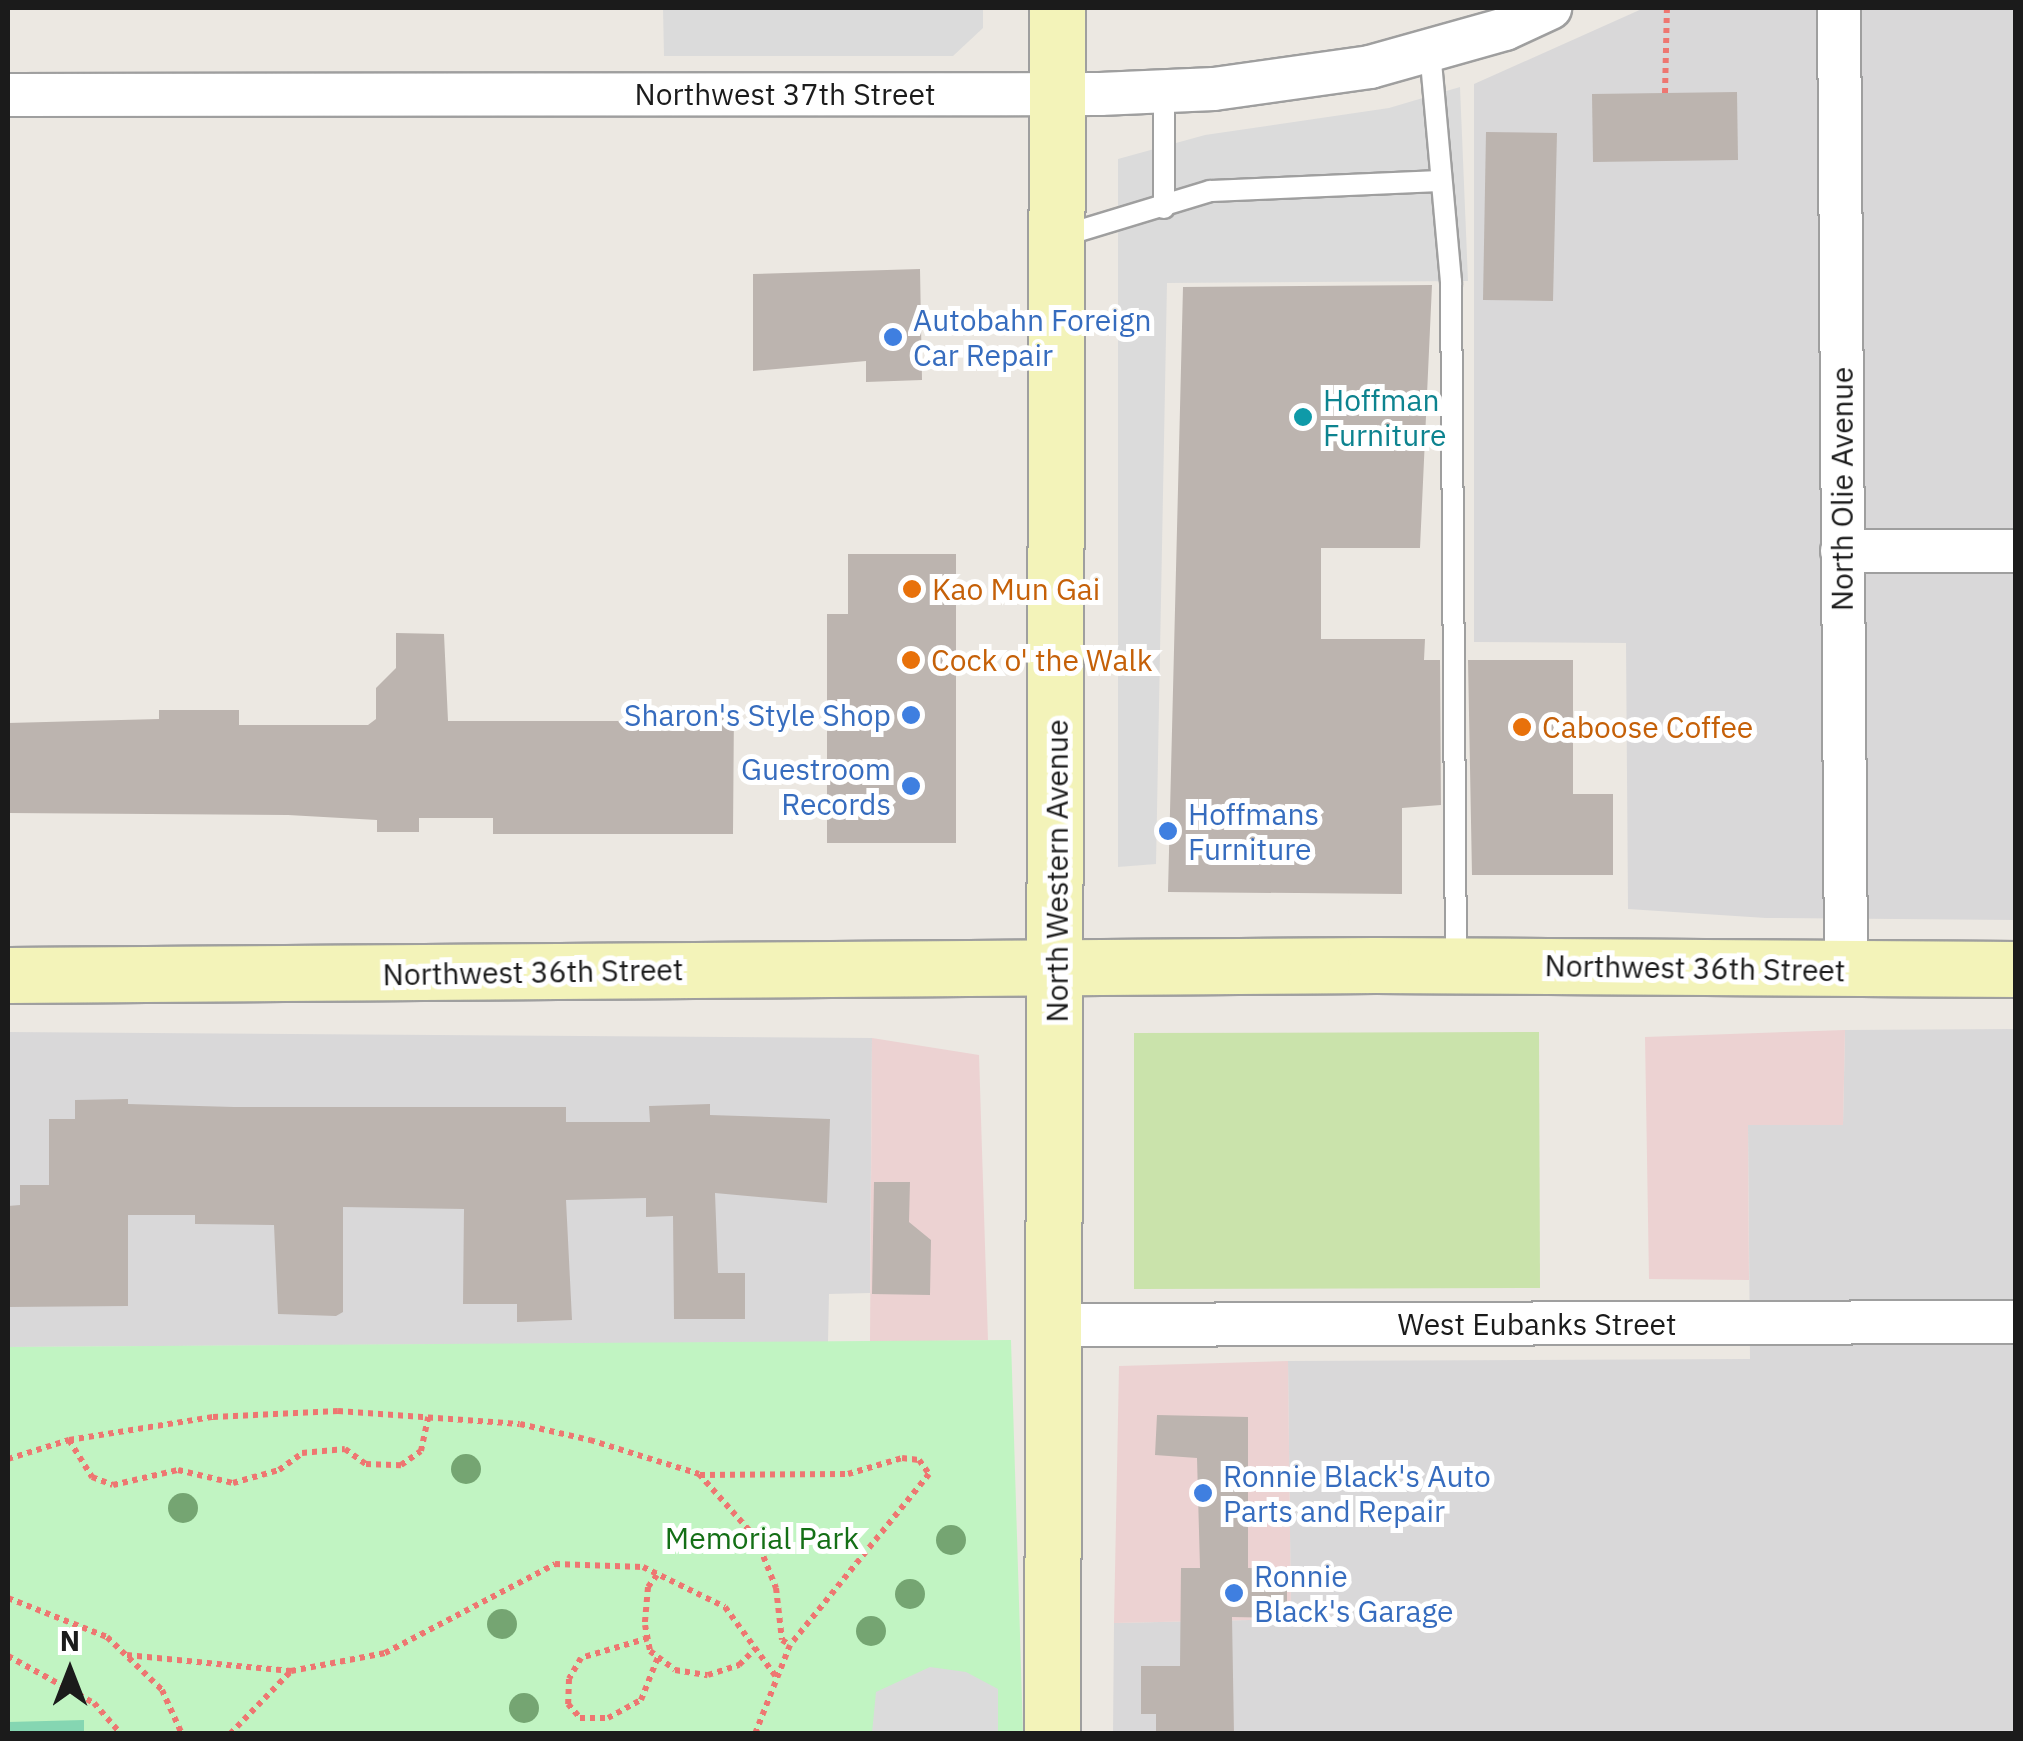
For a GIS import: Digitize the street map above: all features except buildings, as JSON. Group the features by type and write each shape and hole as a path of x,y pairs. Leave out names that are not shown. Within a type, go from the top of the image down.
{"main road":[{"name":"North Western Avenue","path":"1052,1734 1058,1326 1057,8"},
{"name":"Northwest 36th Street","path":"8,975 1375,964 2016,969"}],"street":[{"name":"Northwest 37th Street","path":"8,95 1164,91 1296,79 1430,51 1550,8"},
{"name":"North Olie Avenue","path":"1839,8 1846,970"},
{"path":"1842,551 2016,551"},
{"name":"West Eubanks Street","path":"1058,1326 2016,1322"}],"lane":[{"path":"1430,51 1451,282 1456,965"},
{"path":"1164,91 1164,208"},
{"path":"1056,238 1210,191 1441,181"}],"path":[{"path":"1665,93 1668,8"},
{"path":"8,1459 68,1440 213,1418 338,1411 520,1424 699,1474 848,1474 902,1458 918,1460 929,1474 790,1646 755,1734"},
{"path":"68,1440 92,1477 113,1485 178,1470 233,1482 280,1470 302,1452 344,1449 366,1464 401,1465 421,1451 428,1417"},
{"path":"699,1474 756,1538 776,1588 782,1640 790,1646"},
{"path":"125,1655 291,1671 384,1654 555,1564 642,1567 725,1608 777,1678"},
{"path":"657,1574 648,1587 648,1638 658,1657 676,1670 708,1676 740,1665 756,1648"},
{"path":"8,1598 107,1638 162,1690 182,1734"},
{"path":"648,1638 581,1658 568,1679 568,1704 580,1718 608,1718 641,1700 658,1657"},
{"path":"8,1656 94,1703 121,1734"},
{"path":"230,1734 291,1671"},
{"path":"424,1734 446,1734"}],"shaded area":[{"path":"663,8 983,8 983,28 953,56 664,56"},
{"path":"1644,8 2015,8 2015,920 1766,918 1628,909 1626,643 1474,642 1474,84"},
{"path":"1460,87 1468,281 1167,283 1156,864 1118,867 1118,159 1205,135 1389,108"},
{"path":"2015,1029 2015,1733 1113,1734 1114,1623 1291,1619 1288,1361 1750,1359 1748,1125 1843,1124 1845,1030"},
{"path":"1845,1030 1843,1125 1748,1125 1749,1280 1649,1279 1645,1037"},
{"path":"8,1032 872,1038 870,1293 829,1294 828,1342 8,1347"},
{"path":"872,1038 979,1055 988,1340 870,1342"},
{"name":"Ronnie Black's Auto Parts and Repair","path":"1288,1361 1291,1619 1114,1623 1119,1366"},
{"path":"930,1667 966,1672 998,1689 998,1733 872,1733 876,1692"}],"green space":[{"path":"1539,1032 1540,1288 1134,1289 1134,1033"},
{"name":"Memorial Park","path":"1011,1340 1023,1733 8,1733 8,1347"},
{"path":"84,1720 84,1733 8,1733 8,1722"}],"place":[{"name":"Autobahn Foreign Car Repair","path":"893,337"},
{"name":"Hoffman Furniture","path":"1303,417"},
{"name":"Kao Mun Gai","path":"912,589"},
{"name":"Cock o' the Walk","path":"911,660"},
{"name":"Sharon's Style Shop","path":"911,715"},
{"name":"Caboose Coffee","path":"1522,727"},
{"name":"Guestroom Records","path":"911,786"},
{"name":"Hoffmans Furniture","path":"1168,831"},
{"name":"Ronnie Black's Auto Parts and Repair","path":"1203,1493"},
{"name":"Ronnie Black's Garage","path":"1234,1593"}]}
